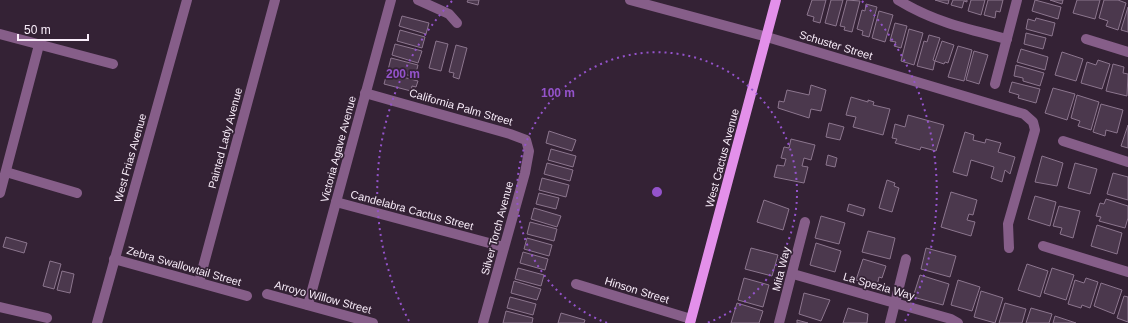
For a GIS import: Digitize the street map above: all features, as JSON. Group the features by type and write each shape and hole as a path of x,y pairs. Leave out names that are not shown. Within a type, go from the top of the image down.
{"main road":[{"name":"West Cactus Avenue","path":"690,321 776,0"}],"street":[{"name":"West Frias Avenue","path":"97,323 187,0"},
{"name":"Painted Lady Avenue","path":"199,282 275,0"},
{"name":"Victoria Agave Avenue","path":"308,305 391,0"},
{"path":"418,0 449,14 458,23"},
{"name":"Schuster Street","path":"630,0 767,37 1024,114 1033,122 1035,130 1033,142 1008,224 1009,248"},
{"path":"898,0 925,16 941,22 1007,39"},
{"path":"995,84 1017,0"},
{"path":"0,34 113,64"},
{"path":"1086,39 1128,52"},
{"path":"0,193 39,45"},
{"name":"California Palm Street","path":"365,92 526,140"},
{"name":"Silver Torch Avenue","path":"483,323 529,151 526,140"},
{"path":"1064,141 1128,162"},
{"path":"6,172 77,193"},
{"name":"Candelabra Cactus Street","path":"336,202 504,248"},
{"name":"Mita Way","path":"779,323 793,274 805,222"},
{"path":"1043,246 1128,272"},
{"name":"Zebra Swallowtail Street","path":"114,259 247,296"},
{"path":"890,323 896,304 906,259"},
{"name":"La Spezia Way","path":"793,274 951,319 958,323"},
{"name":"Hinson Street","path":"576,284 690,321"},
{"name":"Arroyo Willow Street","path":"267,294 373,323"},
{"path":"0,306 47,318"}],"building":[{"path":"468,0 479,0 478,5 467,2"},
{"path":"812,0 826,0 820,23 813,21 814,17 807,15"},
{"path":"831,0 843,0 836,26 825,23"},
{"path":"847,0 860,1 852,32 844,30 845,27 840,26"},
{"path":"935,0 949,0 948,4"},
{"path":"953,0 967,0 967,2 964,1 962,8 951,5"},
{"path":"971,0 985,0 981,15 968,11"},
{"path":"988,0 1003,0 1000,12 996,11 995,18 984,15"},
{"path":"1035,0 1061,7 1058,19 1032,11"},
{"path":"1050,0 1063,0 1062,4"},
{"path":"1077,0 1100,0 1095,19 1073,13"},
{"path":"1104,0 1118,0 1126,3 1118,30 1106,26 1108,21 1099,18"},
{"path":"866,4 877,7 869,37 862,35 863,31 857,29 862,10 865,11"},
{"path":"1128,7 1128,32 1121,30"},
{"path":"879,11 893,15 885,42 872,38"},
{"path":"402,16 429,23 426,34 399,26"},
{"path":"1036,18 1055,23 1052,36 1026,29 1028,19 1035,21"},
{"path":"895,23 907,26 901,48 894,46 896,42 890,41"},
{"path":"909,29 923,33 914,65 901,61"},
{"path":"400,30 425,37 422,48 397,41"},
{"path":"1026,33 1046,38 1043,49 1024,44"},
{"path":"929,35 940,38 933,60 935,61 933,70 917,66 924,41 927,42"},
{"path":"436,41 448,44 441,71 429,68"},
{"path":"942,41 954,45 948,63 945,62 944,64 935,61"},
{"path":"395,44 422,51 418,63 392,55"},
{"path":"456,45 467,48 459,79 453,77 454,73 449,72"},
{"path":"958,46 972,50 964,81 948,77"},
{"path":"1021,49 1048,57 1045,70 1017,62"},
{"path":"974,51 988,55 979,84 966,80"},
{"path":"1062,52 1083,59 1076,81 1055,75"},
{"path":"391,58 418,65 415,77 388,70"},
{"path":"1098,60 1110,64 1102,89 1081,83 1087,62 1096,65"},
{"path":"1113,64 1124,67 1123,73 1128,74 1127,96 1106,91"},
{"path":"1016,65 1044,73 1040,86 1023,81 1023,78 1014,76"},
{"path":"387,73 418,81 416,87 412,86 411,91 384,84"},
{"path":"1012,82 1040,89 1036,103 1018,98 1019,95 1009,92"},
{"path":"811,85 826,90 821,111 811,109 809,118 778,108 779,101 784,102 787,90 809,95"},
{"path":"1053,88 1075,94 1067,120 1045,113"},
{"path":"1077,95 1099,102 1091,130 1078,126 1080,121 1071,118"},
{"path":"851,97 868,102 868,100 874,102 873,105 890,109 883,135 853,127 856,117 846,115"},
{"path":"1101,104 1123,110 1117,133 1106,130 1105,136 1093,132"},
{"path":"908,115 944,125 936,151 921,147 920,150 895,143 897,139 892,138 895,124 905,127"},
{"path":"829,123 844,127 840,140 826,137"},
{"path":"1128,125 1128,148 1121,146"},
{"path":"549,131 576,140 572,151 546,143"},
{"path":"965,132 974,135 973,140 985,143 986,139 1001,143 998,152 1015,157 1010,174 1005,170 1002,182 991,178 994,167 971,160 967,176 953,172"},
{"path":"791,139 815,145 811,160 804,158 802,166 808,167 804,183 774,177 777,165 784,166 786,159 781,158 784,147 789,148"},
{"path":"551,149 576,156 573,167 548,160"},
{"path":"828,155 837,158 835,167 826,165"},
{"path":"1042,156 1063,163 1057,186 1035,182"},
{"path":"547,163 573,170 570,181 544,174"},
{"path":"1075,163 1097,169 1090,194 1068,188"},
{"path":"1113,173 1128,177 1128,200 1107,194"},
{"path":"542,178 569,185 566,197 539,190"},
{"path":"887,180 895,183 894,186 899,188 892,212 879,208"},
{"path":"951,192 977,200 973,215 969,214 967,220 975,222 971,236 941,227"},
{"path":"539,193 559,198 556,209 536,204"},
{"path":"1035,196 1056,202 1050,226 1028,219"},
{"path":"1106,199 1128,206 1128,218 1125,228 1099,221 1101,217 1096,216 1100,203 1104,204"},
{"path":"764,200 789,209 783,230 757,222"},
{"path":"849,204 865,209 863,216 847,211"},
{"path":"1059,206 1080,211 1073,238 1060,234 1062,228 1053,226"},
{"path":"534,208 561,216 557,227 531,219"},
{"path":"821,216 845,223 839,244 815,238"},
{"path":"530,222 557,229 554,241 527,234"},
{"path":"1097,225 1122,233 1117,254 1091,246"},
{"path":"868,231 895,238 890,259 862,252"},
{"path":"6,237 27,243 24,253 3,247"},
{"path":"527,238 552,245 549,256 524,249"},
{"path":"816,243 841,251 835,272 810,265"},
{"path":"751,248 778,255 772,276 745,269"},
{"path":"926,248 956,256 950,277 921,269"},
{"path":"523,252 548,259 545,270 520,263"},
{"path":"863,259 886,266 882,278 879,277 877,286 856,280"},
{"path":"50,261 61,264 54,289 43,286"},
{"path":"1027,264 1048,271 1040,297 1018,290"},
{"path":"518,268 544,275 541,286 515,279"},
{"path":"1052,268 1074,275 1066,300 1044,293"},
{"path":"62,271 74,274 70,293 57,290"},
{"path":"920,275 949,284 943,305 913,297"},
{"path":"744,278 769,285 763,307 738,300"},
{"path":"1086,278 1098,282 1090,308 1082,305 1081,308 1068,304 1075,280 1084,283"},
{"path":"958,280 980,287 972,311 951,305"},
{"path":"514,281 541,289 537,300 511,293"},
{"path":"1101,283 1122,290 1114,314 1094,306"},
{"path":"981,291 1003,298 995,323 974,317"},
{"path":"804,293 830,300 821,321 799,314"},
{"path":"1124,296 1128,297 1128,322 1117,318"},
{"path":"510,297 536,304 533,315 507,308"},
{"path":"737,303 763,311 759,323 731,323"},
{"path":"1005,303 1026,309 1022,323 999,323"},
{"path":"848,308 868,314 867,323 843,323"},
{"path":"1031,308 1052,314 1049,323 1026,323"},
{"path":"506,311 533,318 532,323 503,323"},
{"path":"561,313 585,320 584,323 558,323"},
{"path":"1055,316 1076,323 1053,323"},
{"path":"797,320 808,323 797,323"}]}
